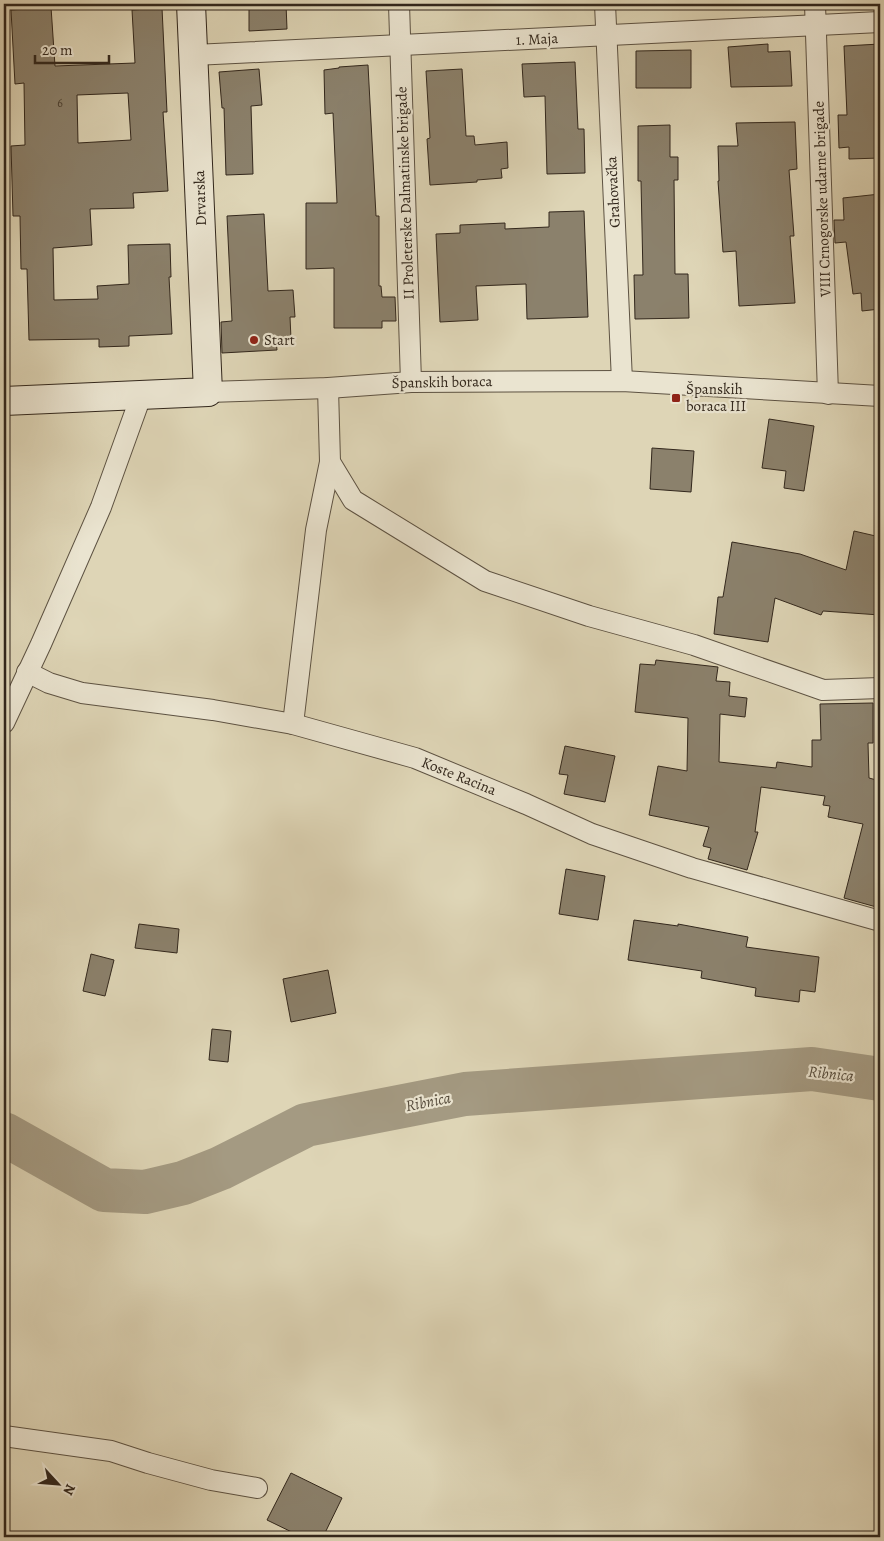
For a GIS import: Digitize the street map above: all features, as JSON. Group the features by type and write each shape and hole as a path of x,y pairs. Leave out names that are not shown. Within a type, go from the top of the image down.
{"main road":[{"name":"Drvarska","path":"191,4 208,392"},
{"name":"Španskih boraca","path":"4,401 208,392"}],"street":[{"name":"II Proleterske Dalmatinske brigade","path":"399,4 411,382"},
{"name":"Grahovačka","path":"605,4 622,381"},
{"name":"VIII Crnogorske udarne brigade","path":"815,4 828,394"},
{"name":"1. Maja","path":"194,55 880,22"},
{"name":"Španskih boraca","path":"208,392 328,388 411,382 622,381 880,396"},
{"path":"293,724 316,530 330,462 328,388"},
{"path":"4,723 41,644 100,508 141,396"},
{"path":"330,462 353,500 485,580 589,616 694,645 823,690 880,688"},
{"name":"Koste Racina","path":"27,672 48,683 82,693 213,710 293,724 415,758 526,804 592,834 674,862 880,921"},
{"path":"4,1436 111,1451 211,1480 257,1488"}],"building":[{"path":"249,4 286,4 287,29 249,31"},
{"path":"51,7 55,66 135,63 132,10 162,8 167,112 163,112 168,191 133,193 134,208 90,209 92,245 53,248 54,300 98,299 97,286 129,284 128,245 170,244 171,277 169,277 172,334 129,336 129,346 99,347 99,339 29,340 27,269 21,269 20,216 13,216 11,146 25,145 24,83 15,84 11,10","holes":["128,93 131,140 78,143 77,95"]},
{"path":"768,44 768,52 790,51 792,86 731,87 728,47"},
{"path":"880,44 880,158 849,159 849,147 839,148 838,115 847,115 844,46"},
{"path":"691,50 691,88 636,88 636,51"},
{"path":"575,62 578,129 584,129 585,173 547,174 545,96 524,97 522,64"},
{"path":"368,65 376,216 379,216 379,286 381,286 382,297 395,297 396,321 382,321 382,328 334,328 334,268 306,269 306,203 337,203 333,113 325,114 324,70"},
{"path":"259,69 262,105 251,106 253,174 226,175 224,108 222,108 219,72"},
{"path":"462,69 466,136 474,136 475,145 507,142 508,168 501,169 502,178 477,180 477,182 430,185 427,139 430,138 426,71"},
{"path":"795,122 797,169 789,170 794,236 790,236 795,303 739,306 736,251 723,252 718,181 718,146 738,146 736,123"},
{"path":"670,125 670,157 678,157 678,180 674,180 675,274 688,274 689,318 635,319 634,275 643,275 641,181 638,181 638,126"},
{"path":"880,194 880,309 862,311 861,293 853,294 846,242 835,243 834,220 844,220 843,198"},
{"path":"584,211 588,317 527,319 526,284 476,286 478,320 440,322 436,234 460,233 460,225 505,223 505,229 549,227 549,212"},
{"path":"264,214 268,291 293,290 295,317 290,317 291,339 276,340 277,350 222,353 221,322 232,321 227,216"},
{"path":"769,419 814,426 804,491 784,488 786,471 762,468"},
{"path":"652,448 694,451 691,492 650,489"},
{"path":"854,531 880,537 880,615 823,611 821,615 775,598 768,642 714,634 718,597 723,597 732,542 800,554 846,570"},
{"path":"656,660 718,667 716,681 730,682 729,696 747,698 745,717 720,714 719,762 776,768 777,762 812,767 812,740 821,740 820,704 873,703 873,743 868,743 869,778 880,781 880,908 844,898 863,824 828,817 830,806 823,805 825,796 761,787 755,832 758,832 747,870 708,859 711,848 703,846 709,827 649,815 658,766 687,771 688,718 635,712 640,664 655,665"},
{"path":"565,746 615,756 605,802 564,794 568,775 559,774"},
{"path":"566,869 605,876 598,920 559,914"},
{"path":"634,920 678,926 678,924 748,937 746,947 819,957 815,992 800,990 799,1002 755,996 756,988 701,978 702,971 628,960"},
{"path":"139,924 179,929 177,953 135,948"},
{"path":"91,954 114,960 105,996 83,991"},
{"path":"328,970 336,1013 291,1022 283,979"},
{"path":"212,1029 231,1031 228,1062 209,1060"},
{"path":"291,1473 342,1498 323,1537 302,1537 267,1520"}],"waterway":[{"name":"Ribnica","path":"4,1134 104,1190 145,1192 183,1183 221,1168 306,1125 465,1094 812,1069 880,1079"}],"place":[{"name":"Start","path":"254,340"},
{"name":"Španskih boraca III","path":"676,398"}]}
